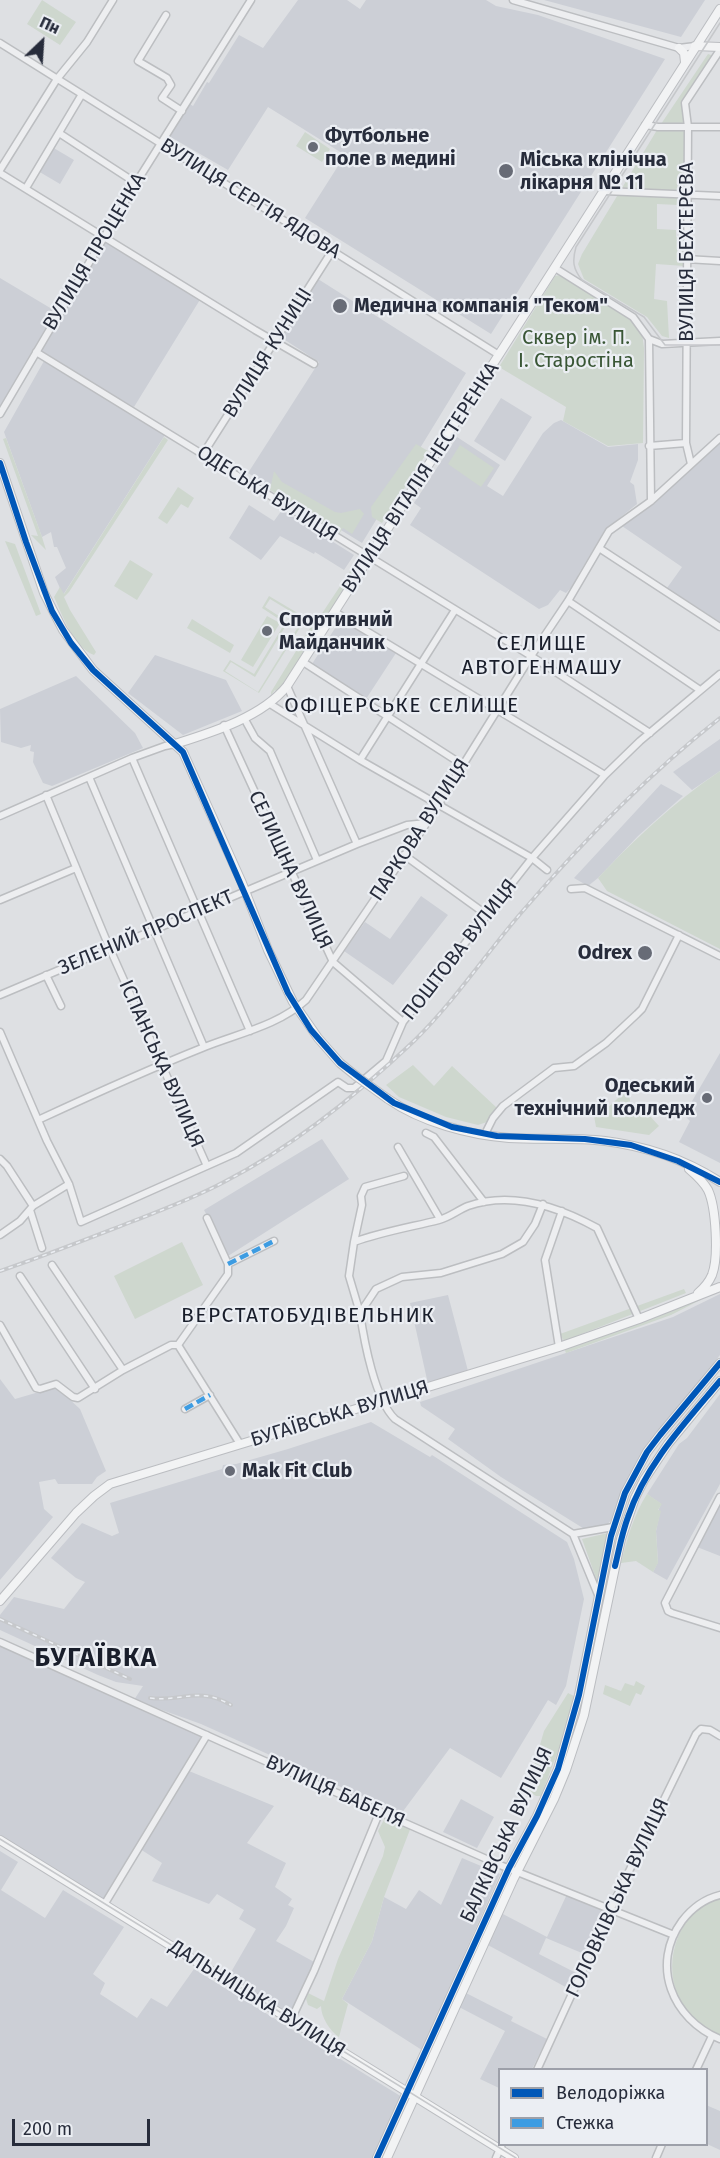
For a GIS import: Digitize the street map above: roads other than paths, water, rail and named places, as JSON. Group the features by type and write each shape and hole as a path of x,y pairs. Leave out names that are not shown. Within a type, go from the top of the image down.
{"main road":[{"name":"ВУЛИЦЯ ВІТАЛІЯ НЕСТЕРЕНКА","path":"176,744 244,718 270,704 287,687 720,9"},
{"path":"695,46 720,49"},
{"path":"679,48 684,53 685,62"},
{"path":"0,463 44,593 66,635 82,658 102,679 176,744 188,760 272,959 297,1008 325,1047 356,1076 388,1099 403,1108 439,1122 509,1138 602,1141 639,1147 720,1180"},
{"path":"678,1161 699,1177 708,1189 712,1204 715,1259 713,1274 709,1282 691,1298"},
{"path":"714,1229 720,1216"},
{"path":"715,1259 720,1273"},
{"name":"БУГАЇВСЬКА ВУЛИЦЯ","path":"0,1601 76,1513 106,1487 559,1347 720,1287"},
{"name":"БАЛКІВСЬКА ВУЛИЦЯ","path":"387,2158 411,2095 547,1796 564,1751 579,1695 613,1527 625,1493 647,1452 720,1363"},
{"name":"БАЛКІВСЬКА ВУЛИЦЯ","path":"513,1870 561,1784 579,1732 621,1539 635,1498 650,1470 668,1444 720,1381"},
{"name":"ДАЛЬНИЦЬКА ВУЛИЦЯ","path":"0,1840 411,2095 498,2145"},
{"name":"БАЛКІВСЬКА ВУЛИЦЯ","path":"377,2158 411,2095"},
{"name":"ДАЛЬНИЦЬКА ВУЛИЦЯ","path":"501,2147 514,2158"}],"street":[{"path":"113,0 87,42 57,79 0,171 314,364"},
{"name":"ВУЛИЦЯ ПРОЦЕНКА","path":"0,414 136,183 251,0"},
{"path":"513,0 679,48 695,46"},
{"path":"166,15 138,61 167,78 171,85 162,98 182,111"},
{"name":"ВУЛИЦЯ СЕРГІЯ ЯДОВА","path":"0,43 499,355"},
{"name":"ВУЛИЦЯ БЕХТЕРЄВА","path":"691,464 686,443 688,127 686,103 720,49"},
{"path":"26,188 82,94"},
{"path":"645,125 720,127"},
{"path":"59,133 136,183"},
{"path":"604,190 720,196"},
{"name":"ВУЛИЦЯ КУНИЦІ","path":"203,454 332,250"},
{"path":"686,259 720,261"},
{"path":"555,268 633,317 649,339 662,344 720,341"},
{"path":"649,339 651,501"},
{"name":"ОДЕСЬКА ВУЛИЦЯ","path":"36,352 531,656 650,733"},
{"name":"ПАРКОВА ВУЛИЦЯ","path":"38,1120 204,1047 250,1031 297,1008 306,1000 427,823 568,601 609,531 651,501 720,438"},
{"path":"649,446 686,443"},
{"path":"599,548 720,627"},
{"path":"568,601 700,690"},
{"path":"360,760 455,610"},
{"path":"335,612 605,776"},
{"path":"303,662 462,765"},
{"name":"ПОШТОВА ВУЛИЦЯ","path":"69,1184 81,1222 236,1153 338,1082 347,1088 354,1088 386,1061 403,1022 532,858 605,776 650,733 720,674"},
{"path":"287,687 357,844"},
{"path":"270,704 360,760 532,858 547,870"},
{"path":"244,718 255,738 270,751 317,860"},
{"name":"СЕЛИЩНА ВУЛИЦЯ","path":"224,725 333,963 403,1022"},
{"path":"0,816 132,758 176,744"},
{"path":"132,758 250,1031"},
{"path":"89,777 204,1047"},
{"name":"ІСПАНСЬКА ВУЛИЦЯ","path":"46,795 110,949 207,1166"},
{"name":"ЗЕЛЕНИЙ ПРОСПЕКТ","path":"0,995 317,860 407,825 427,823"},
{"path":"404,855 487,915"},
{"path":"0,900 76,868"},
{"path":"571,889 585,888 720,956"},
{"path":"485,1134 493,1118 503,1106 554,1068 574,1066 606,1043 642,1009 680,935"},
{"path":"46,975 61,1005"},
{"path":"0,1032 69,1184 32,1208 20,1221 0,1234"},
{"path":"426,1132 434,1137 484,1202"},
{"path":"398,1147 440,1219"},
{"path":"0,1159 7,1166 32,1208 42,1248"},
{"path":"404,1176 365,1187 361,1197 362,1205 349,1276 360,1313 366,1347 387,1411 395,1419 573,1534 599,1597"},
{"path":"354,1242 450,1217 466,1207 493,1200 543,1204 597,1228 639,1319"},
{"path":"360,1313 376,1289 402,1276 441,1273 502,1254 523,1242 535,1224 543,1204"},
{"path":"559,1347 545,1260 562,1211"},
{"path":"178,1345 228,1274 228,1264 207,1218"},
{"path":"228,1264 274,1241"},
{"path":"52,1265 123,1370"},
{"path":"20,1276 95,1389"},
{"path":"0,1325 36,1388 56,1384 75,1398 171,1345 178,1345"},
{"path":"178,1345 240,1444"},
{"path":"185,1409 210,1395"},
{"path":"720,1497 666,1598 666,1607 672,1613 720,1628"},
{"path":"573,1534 613,1527"},
{"name":"ВУЛИЦЯ БАБЕЛЯ","path":"0,1641 513,1870 612,1908 674,1935"},
{"name":"ГОЛОВКІВСЬКА ВУЛИЦЯ","path":"538,2068 696,1734 701,1729 710,1730 720,1736"},
{"path":"104,1905 207,1735"},
{"path":"291,2020 314,1971 380,1811"},
{"path":"720,1895 700,1902 690,1911 674,1935 668,1955 671,1990 685,2014 694,2024 720,2039"},
{"path":"697,2068 712,2036"},
{"path":"496,2158 501,2147"}],"tram line":[{"path":"720,23 576,247 574,257 575,268 582,280 644,317 665,345 720,345"},
{"path":"0,1839 516,2158"}],"railway":[{"path":"0,1271 98,1235 201,1193 250,1168 324,1118 370,1081 429,1026 521,913 591,835 666,763 720,718"},
{"path":"0,1619 130,1679"},
{"path":"150,1698 200,1695 219,1699 231,1705"}],"place":[{"name":"Футбольне поле в медині","path":"313,147"},
{"name":"Міська клінічна лікарня № 11","path":"506,171"},
{"name":"Медична компанія \"Теком\"","path":"340,306"},
{"name":"Спортивний Майданчик","path":"267,631"},
{"name":"Odrex","path":"645,953"},
{"name":"Одеський технічний колледж","path":"707,1098"},
{"name":"Mak Fit Club","path":"230,1471"}],"district":[{"name":"СЕЛИЩЕ АВТОГЕНМАШУ","path":"542,656"},
{"name":"ОФІЦЕРСЬКЕ СЕЛИЩЕ","path":"402,706"},
{"name":"ВЕРСТАТОБУДІВЕЛЬНИК","path":"308,1316"},
{"name":"БУГАЇВКА","path":"96,1659"}],"park label":[{"name":"Сквер ім. П. І. Старостіна","path":"576,350"}]}
